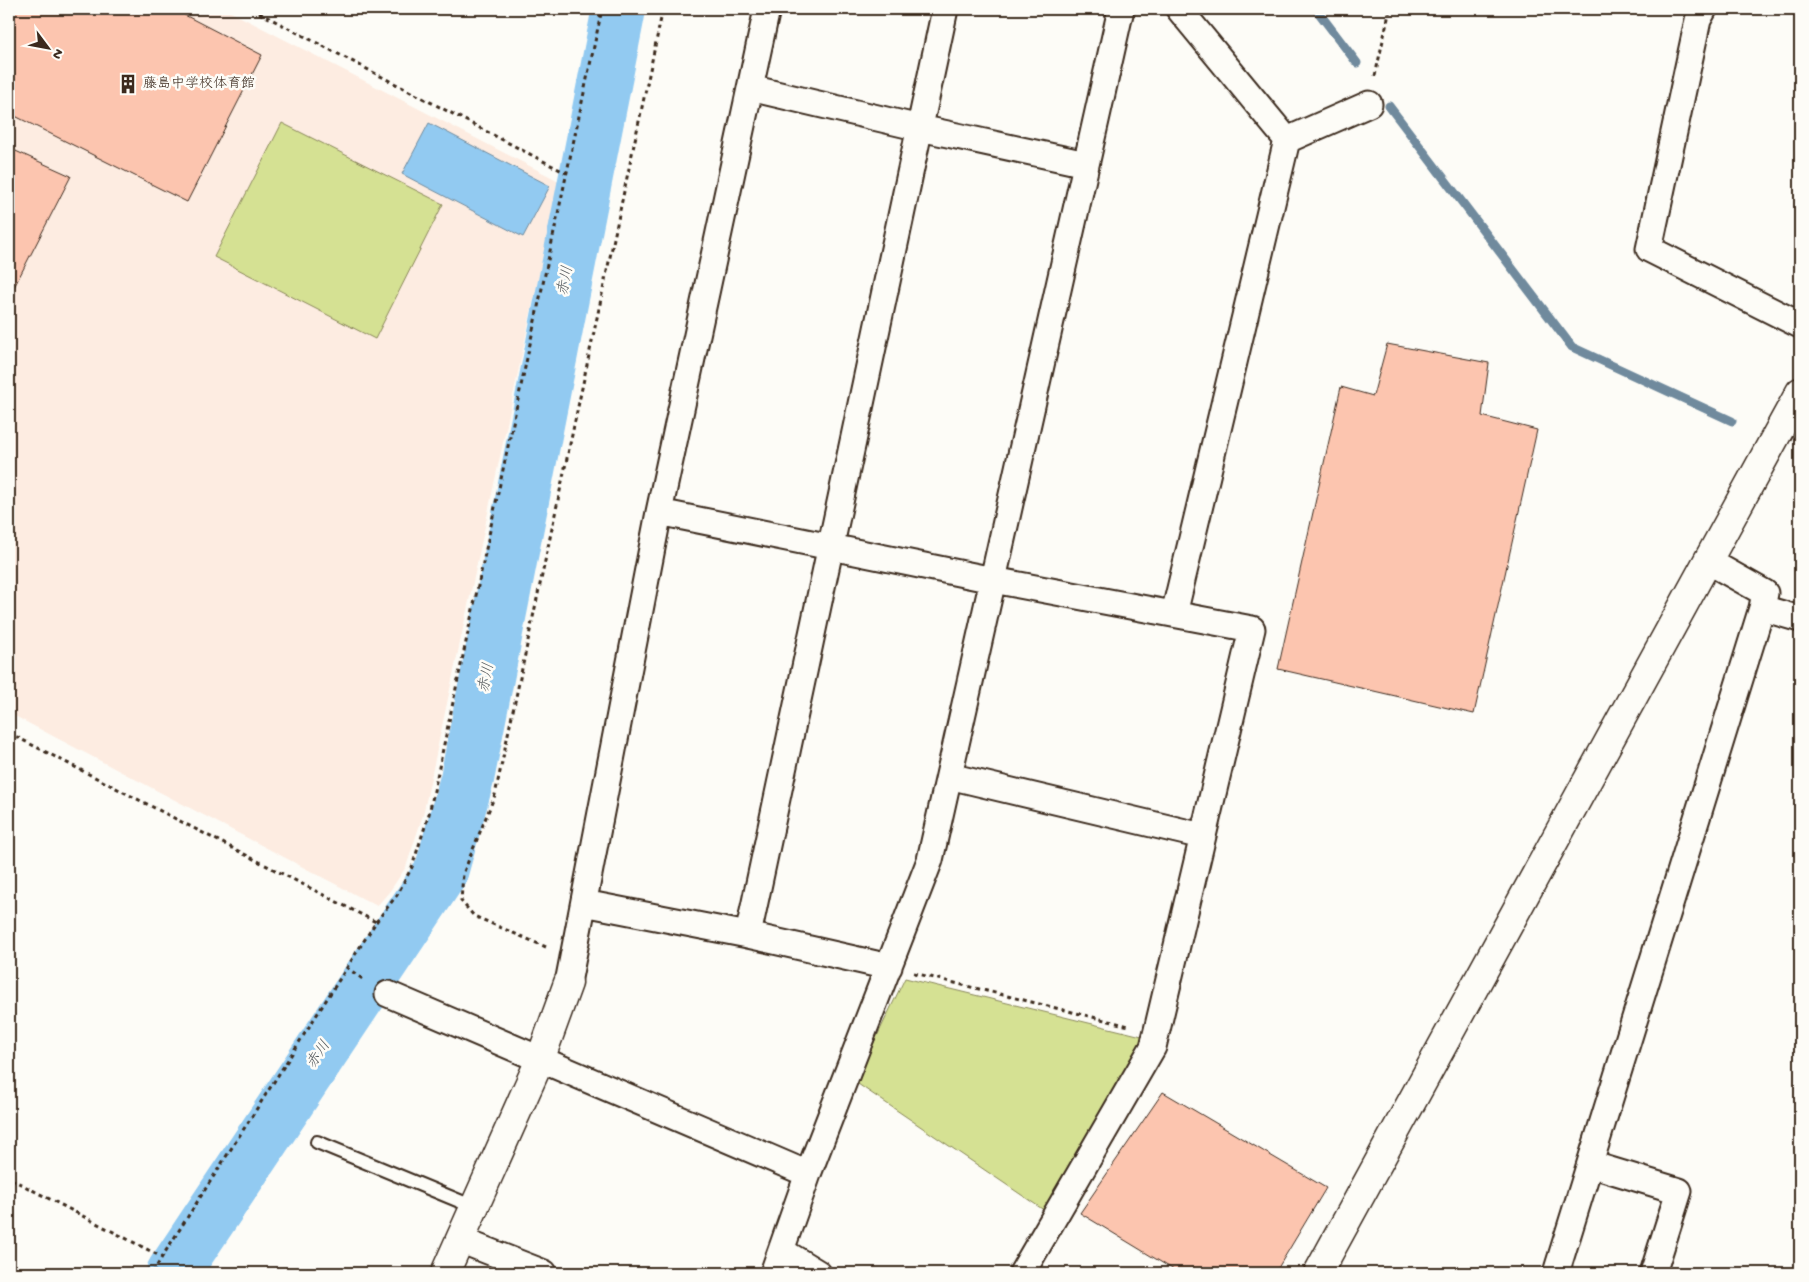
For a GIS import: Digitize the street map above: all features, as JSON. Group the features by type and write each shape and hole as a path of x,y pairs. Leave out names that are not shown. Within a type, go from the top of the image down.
{"street":[{"path":"445,1273 540,1060 570,971 659,512 767,9"},
{"path":"748,935 945,9"},
{"path":"818,1273 778,1262 808,1174 930,860 1121,9"},
{"path":"1179,9 1287,140"},
{"path":"1704,9 1698,20 1649,249 1800,325"},
{"path":"750,88 920,128 1086,164"},
{"path":"1287,140 1369,104"},
{"path":"1174,614 1287,140"},
{"path":"1318,1273 1800,392"},
{"path":"659,512 992,580 1252,629 1153,1047 1022,1273"},
{"path":"1556,1273 1762,608 1764,593 1708,561"},
{"path":"1762,608 1800,619"},
{"path":"948,776 1202,836"},
{"path":"584,902 748,935 889,967"},
{"path":"388,994 808,1174"},
{"path":"1590,1164 1679,1191 1653,1273"},
{"path":"460,1240 544,1273"}],"lane":[{"path":"317,1142 474,1207"}],"path":[{"path":"252,9 566,173"},
{"path":"153,1273 346,968 376,922 397,895 412,868 429,814 602,9"},
{"path":"570,971 474,916 461,901 463,874 495,795 663,9"},
{"path":"1369,104 1390,9"},
{"path":"9,733 376,922"},
{"path":"889,967 1156,1033"},
{"path":"346,968 355,974"},
{"path":"9,1178 162,1257"}],"shaded area":[{"path":"9,9 225,9 559,182 423,815 406,867 377,906 9,713"}],"green space":[{"path":"282,123 443,204 375,339 214,257"},
{"path":"905,978 1150,1038 1054,1217 855,1082"}],"water":[{"path":"429,123 550,186 523,237 402,174"}],"building":[{"name":"藤島中学校体育館","path":"9,9 173,9 262,55 187,202 9,113"},
{"path":"9,148 71,176 9,297"},
{"path":"1387,344 1489,363 1482,416 1537,430 1474,714 1278,669 1341,387 1373,396"},
{"path":"1163,1092 1326,1188 1275,1273 1179,1273 1080,1213"}],"waterway":[{"name":"赤川","path":"173,1273 441,872 467,779 619,9"},
{"path":"1316,9 1357,63"},
{"path":"1389,106 1572,347 1732,421"}],"place":[{"name":"藤島中学校体育館","path":"128,84"}]}
